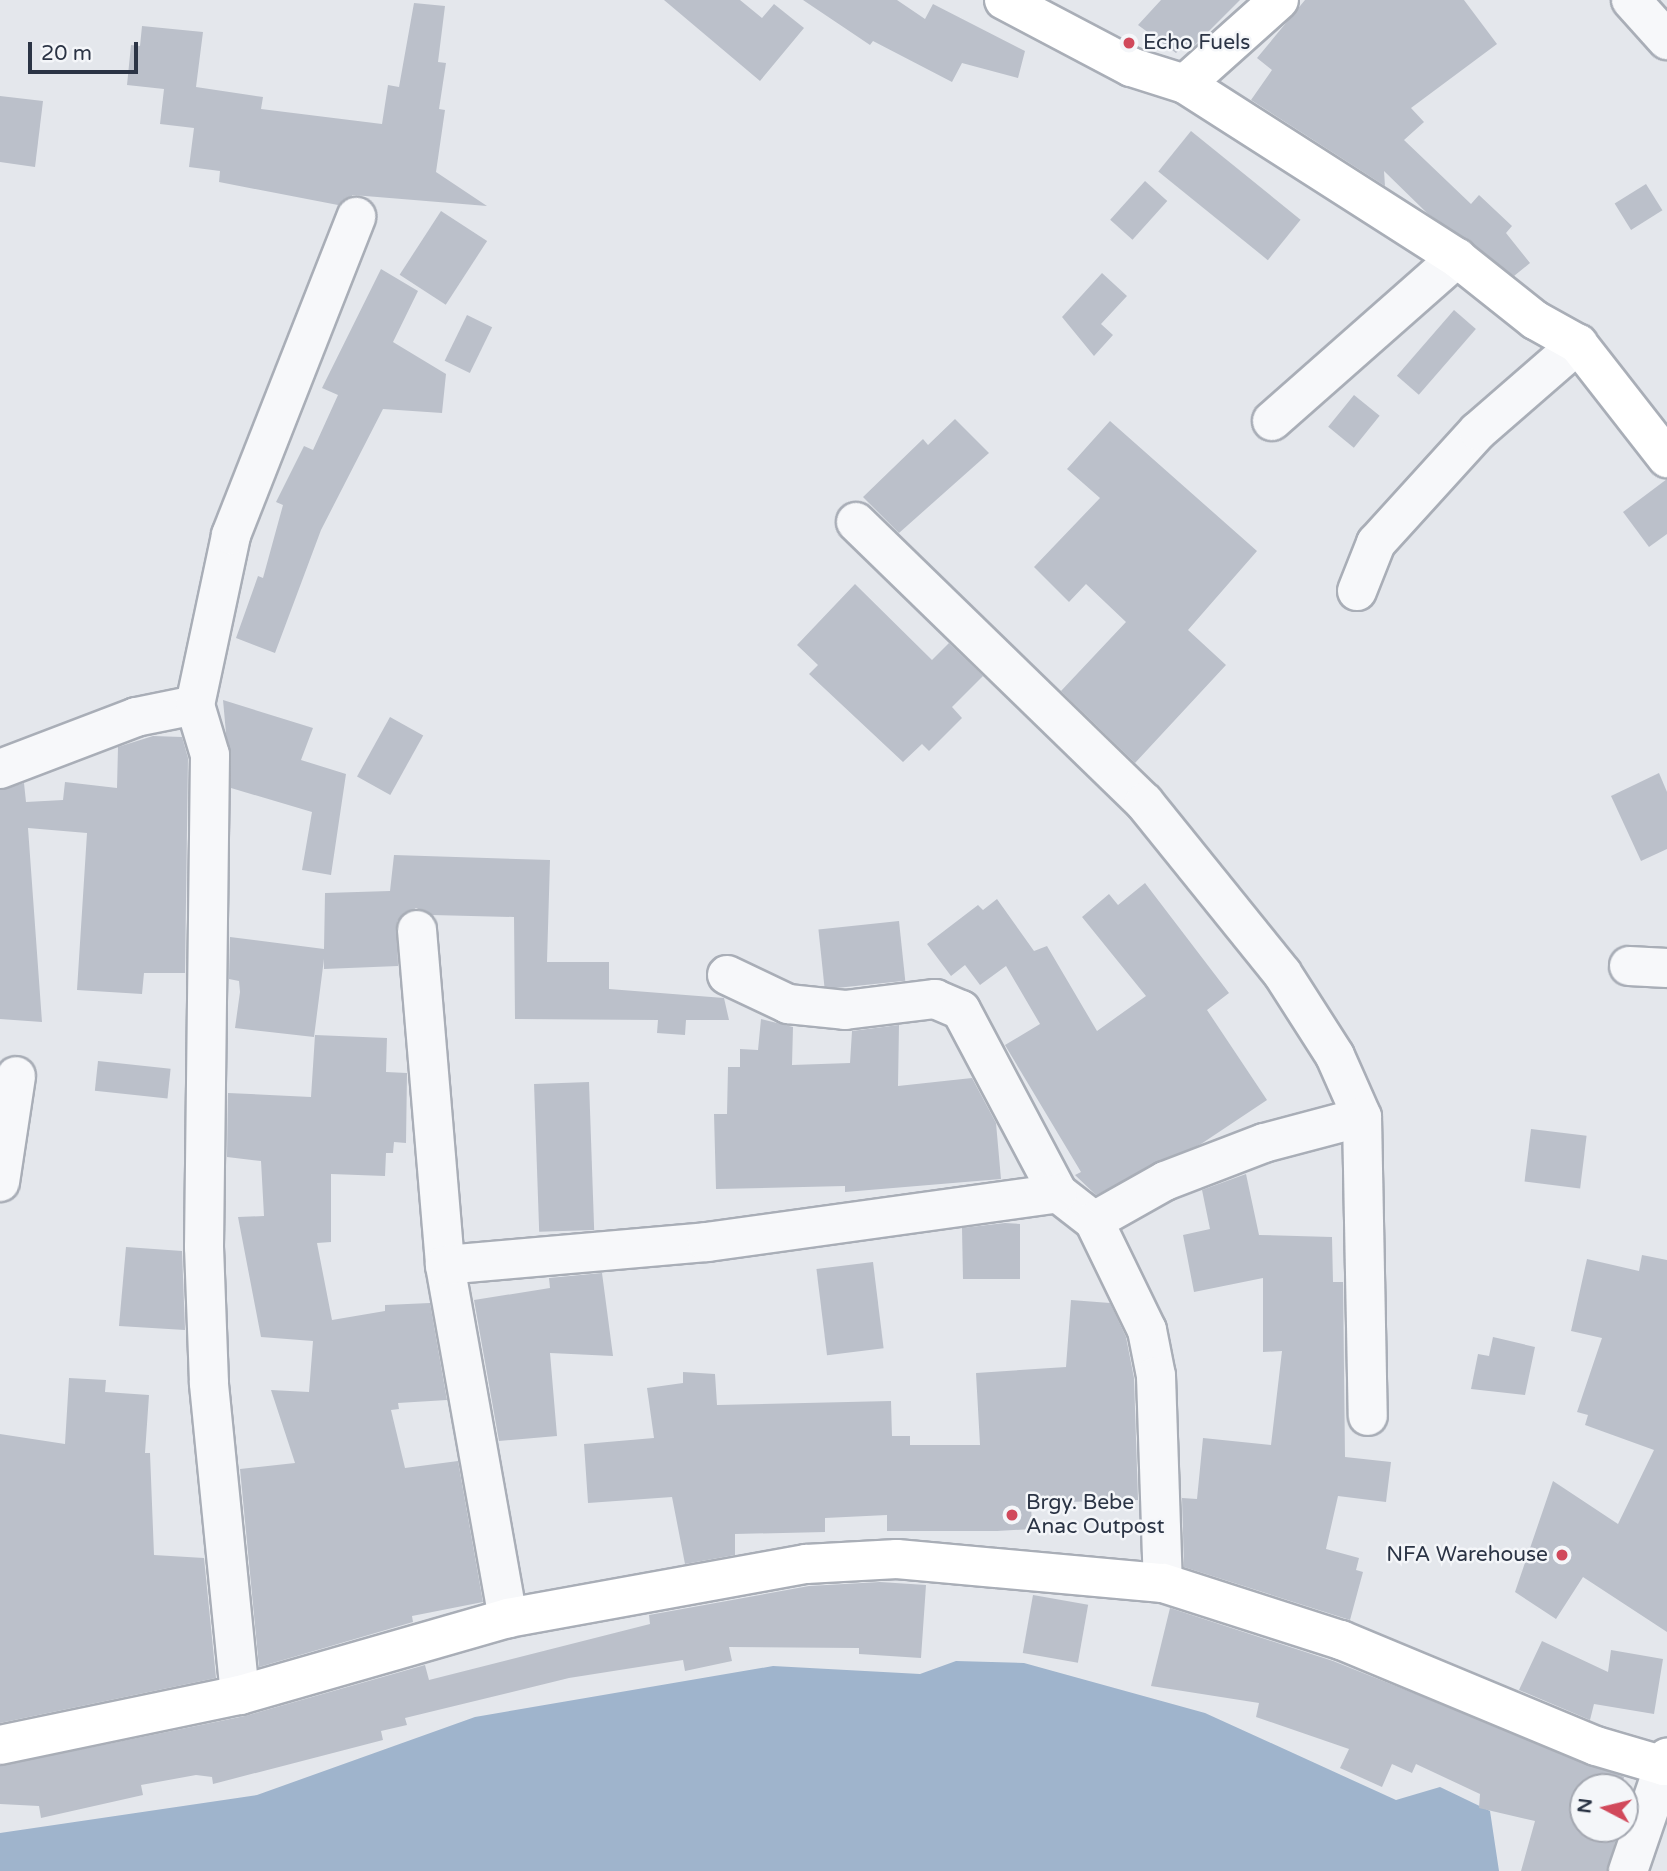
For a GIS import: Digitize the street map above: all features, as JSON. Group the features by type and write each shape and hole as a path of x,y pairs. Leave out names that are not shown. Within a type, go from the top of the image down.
{"main road":[{"path":"1004,0 1131,67 1185,83 1457,258 1535,320 1578,344 1667,458"},
{"path":"1185,83 1279,0"},
{"path":"0,1745 240,1695 509,1618 806,1564 897,1559 1163,1583 1341,1640 1596,1746 1665,1762"}],"street":[{"path":"1632,0 1667,40"},
{"path":"240,1695 209,1383 204,1233 210,755 195,705 231,535 356,217"},
{"path":"1272,421 1457,258"},
{"path":"1357,591 1376,543 1478,430 1578,344"},
{"path":"856,522 1144,802 1282,973 1335,1056 1362,1118 1368,1416"},
{"path":"0,769 136,717 195,705"},
{"path":"416,930 445,1265 509,1618"},
{"path":"1629,966 1667,968"},
{"path":"727,975 788,1004 845,1010 935,999 961,1010 1058,1193 1094,1221 1147,1330 1156,1376 1163,1583"},
{"path":"0,1182 16,1076"},
{"path":"1094,1221 1165,1181 1264,1143 1362,1118"},
{"path":"445,1265 707,1242 1058,1193"},
{"path":"1628,1871 1665,1762"}],"water":[{"path":"956,1661 1024,1663 1205,1713 1396,1800 1440,1787 1490,1811 1499,1871 0,1871 0,1833 257,1795 475,1717 773,1666 920,1674"}],"building":[{"path":"664,0 740,0 762,18 774,4 804,28 760,81"},
{"path":"803,0 897,0 925,19 933,4 1025,51 1018,78 962,63 952,82 873,41 870,45"},
{"path":"1161,0 1240,0 1191,49 1185,44 1176,53 1138,25"},
{"path":"1305,0 1464,0 1497,44 1411,108 1424,122 1404,140 1471,204 1479,195 1512,226 1506,233 1530,263 1514,276 1427,213 1384,171 1385,186 1251,100 1272,70 1257,58"},
{"path":"414,3 445,6 438,62 446,63 439,109 445,110 436,172 487,206 353,195 338,205 219,182 220,171 189,167 194,128 160,124 164,89 127,85 131,45 140,46 142,26 203,32 196,87 263,97 261,109 382,124 388,85 399,87"},
{"path":"0,96 43,101 35,167 0,162"},
{"path":"1191,131 1301,220 1268,260 1158,171"},
{"path":"1145,181 1167,201 1132,240 1110,220"},
{"path":"1646,184 1662,210 1631,230 1615,204"},
{"path":"441,211 487,241 446,305 400,275"},
{"path":"381,269 418,291 393,342 446,374 442,413 383,409 321,530 275,653 236,638 258,576 263,578 283,505 276,502 304,446 313,450 338,395 322,388"},
{"path":"1102,273 1127,296 1101,324 1113,335 1094,356 1062,317"},
{"path":"1454,310 1476,329 1419,395 1397,376"},
{"path":"467,315 492,327 470,373 445,361"},
{"path":"1354,395 1380,416 1354,448 1328,427"},
{"path":"955,419 989,453 899,533 863,497 923,439 928,445"},
{"path":"1110,421 1257,551 1188,630 1226,665 1135,763 1061,691 1126,622 1086,584 1069,602 1034,567 1100,498 1067,469"},
{"path":"1667,479 1667,534 1649,547 1623,512"},
{"path":"855,584 932,660 949,643 983,676 952,707 962,718 929,751 922,744 903,762 809,674 818,665 797,645"},
{"path":"223,700 313,728 301,760 346,774 331,875 302,870 312,812 231,788"},
{"path":"390,717 423,735 390,795 357,776"},
{"path":"153,736 182,737 188,758 185,973 144,973 142,994 77,990 87,833 28,828 42,1022 0,1019 0,790 24,783 26,802 63,800 65,782 117,788 118,747"},
{"path":"1659,773 1667,792 1667,849 1641,861 1611,796"},
{"path":"394,855 550,860 547,962 609,962 609,989 724,998 729,1020 686,1020 685,1035 657,1033 658,1020 515,1019 514,917 432,915 416,908 397,921 398,966 324,969 324,959 314,1037 235,1028 240,992 239,981 229,979 230,937 324,949 325,893 390,891"},
{"path":"1145,883 1229,993 1207,1010 1267,1100 1201,1144 1096,1195 1075,1175 1081,1172 1005,1045 1040,1024 1006,966 980,985 965,965 951,976 927,944 978,905 983,910 997,899 1034,951 1047,946 1097,1031 1146,996 1082,917 1109,894 1118,905"},
{"path":"899,921 905,981 825,989 818,929"},
{"path":"761,1019 793,1027 792,1065 850,1063 852,1031 899,1025 898,1086 972,1078 996,1123 1001,1179 845,1192 845,1186 716,1189 714,1114 727,1114 728,1067 740,1067 740,1049 758,1050"},
{"path":"315,1035 387,1038 386,1072 407,1073 406,1143 394,1142 393,1153 386,1153 385,1176 331,1174 331,1242 317,1243 332,1320 385,1311 385,1305 430,1303 447,1400 398,1403 399,1409 391,1410 405,1468 458,1461 483,1602 412,1616 413,1622 259,1667 240,1469 295,1463 271,1390 309,1392 313,1341 261,1337 238,1217 264,1216 261,1161 227,1157 228,1093 311,1097"},
{"path":"98,1061 171,1069 167,1098 95,1091"},
{"path":"589,1082 594,1230 539,1232 534,1084"},
{"path":"1531,1129 1587,1136 1580,1188 1525,1182"},
{"path":"1246,1174 1259,1235 1332,1237 1333,1282 1343,1282 1345,1457 1391,1462 1386,1502 1338,1496 1326,1549 1359,1558 1356,1570 1363,1572 1350,1620 1184,1567 1182,1498 1197,1499 1203,1438 1271,1445 1282,1351 1263,1352 1263,1278 1194,1292 1183,1235 1210,1229 1202,1190"},
{"path":"1020,1224 1020,1279 963,1279 962,1228"},
{"path":"126,1247 182,1251 185,1330 119,1326"},
{"path":"1642,1255 1667,1260 1667,1632 1583,1577 1556,1619 1515,1592 1553,1481 1618,1524 1654,1450 1585,1425 1588,1415 1577,1412 1602,1338 1571,1331 1587,1259 1639,1271"},
{"path":"873,1262 884,1348 827,1355 816,1269"},
{"path":"602,1273 613,1356 550,1353 557,1436 499,1441 474,1300 550,1288 549,1278"},
{"path":"1071,1300 1110,1303 1126,1337 1134,1378 1138,1500 1031,1503 1032,1529 887,1531 887,1515 825,1518 825,1532 735,1534 735,1555 685,1564 672,1497 588,1503 584,1444 654,1438 647,1388 683,1383 683,1372 715,1374 717,1405 891,1401 892,1436 910,1436 910,1445 980,1445 976,1373 1066,1367"},
{"path":"1493,1337 1535,1347 1525,1395 1471,1389 1478,1354 1489,1356"},
{"path":"69,1378 106,1380 105,1392 149,1395 145,1453 150,1453 154,1555 204,1558 216,1678 0,1723 0,1434 65,1444"},
{"path":"880,1582 926,1585 921,1658 859,1654 859,1648 729,1647 732,1661 685,1671 683,1660 569,1678 405,1718 407,1725 381,1731 383,1740 213,1784 212,1777 196,1775 141,1785 143,1795 41,1818 39,1806 0,1804 0,1766 245,1716 425,1665 429,1680 650,1624 649,1615 809,1586"},
{"path":"1033,1595 1088,1605 1078,1663 1023,1653"},
{"path":"1170,1608 1333,1661 1614,1773 1569,1773 1569,1843 1615,1843 1607,1871 1521,1871 1535,1821 1479,1808 1480,1794 1416,1764 1412,1773 1392,1764 1382,1787 1340,1768 1349,1749 1256,1717 1259,1703 1151,1686"},
{"path":"1542,1641 1608,1672 1611,1650 1663,1659 1654,1714 1594,1704 1590,1720 1519,1690"}],"place":[{"name":"Echo Fuels","path":"1129,43"},
{"name":"Brgy. Bebe Anac Outpost","path":"1012,1515"},
{"name":"NFA Warehouse","path":"1562,1555"}]}
